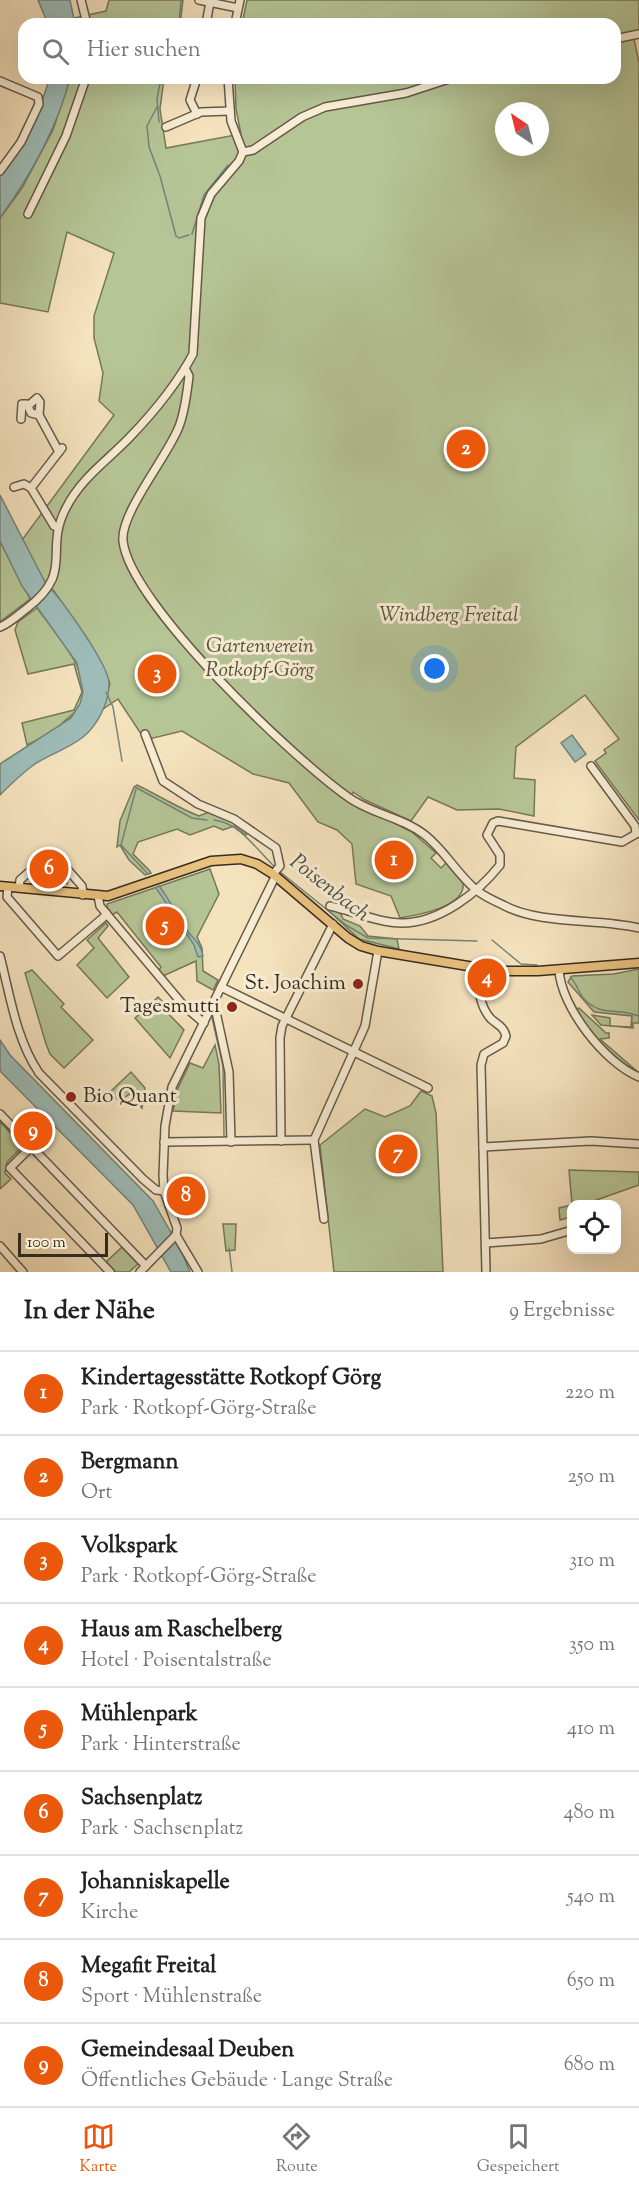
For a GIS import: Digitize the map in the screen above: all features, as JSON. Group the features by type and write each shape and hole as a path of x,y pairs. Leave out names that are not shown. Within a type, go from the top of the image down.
{"main road":[{"path":"4,886 98,896 115,894 223,859 250,861 276,872 360,946 378,951 479,968 515,971 559,970 639,963"}],"street":[{"path":"81,0 86,18"},
{"path":"199,0 238,8"},
{"path":"236,18 240,0"},
{"path":"207,18 210,2"},
{"path":"621,38 639,34"},
{"path":"0,81 38,97 39,104 21,142 0,171"},
{"path":"28,214 66,136 84,84"},
{"path":"195,84 190,100 197,114"},
{"path":"0,627 34,603 50,588 56,571 58,527 76,490 130,437 185,368 193,354 201,218 211,194 239,161 243,152 230,111 228,84"},
{"path":"243,152 253,150 318,110 339,103 406,93 434,84"},
{"path":"166,127 197,114 230,111"},
{"path":"185,368 189,376 179,427 152,478 136,500 123,529 123,543 143,588 211,672 250,712 349,798 423,834 445,854 474,889 515,910 639,928"},
{"path":"28,406 37,398 40,402 39,415 60,450 31,488"},
{"path":"21,419 22,404 28,406 31,413 39,415"},
{"path":"14,487 24,484 31,488 49,518 58,527"},
{"path":"0,1114 32,1146 143,1269 175,1236 177,1228 164,1191 164,1142 172,1087 276,872 279,858 276,848 234,819 205,808 163,781 145,734"},
{"path":"330,906 393,922 413,922 447,910 500,865 500,855 487,835 498,820 622,842 636,834 635,826 591,766"},
{"path":"19,888 20,880 52,852 82,886 83,895"},
{"path":"4,886 7,897 58,956 106,913"},
{"path":"98,896 100,906 184,1006 204,1023"},
{"path":"281,1141 280,1038 285,1018 333,924"},
{"path":"324,1219 314,1140 370,1007 378,951"},
{"path":"0,956 16,1023 29,1057 39,1073 143,1179 156,1190 164,1191"},
{"path":"479,968 477,986 484,1006 492,1019 504,1029 506,1036 503,1043 489,1050 482,1059 486,1272"},
{"path":"559,970 574,1012 588,1035 618,1065 639,1077"},
{"path":"221,987 428,1088"},
{"path":"211,1008 216,1012 229,1072 231,1142"},
{"path":"164,1142 314,1140"},
{"path":"483,1147 591,1141 639,1144"},
{"path":"32,1146 10,1168 110,1272"},
{"path":"486,1244 533,1240 567,1231"},
{"path":"175,1236 198,1272"},
{"path":"0,1246 23,1272"}],"green space":[{"path":"109,0 183,0 181,18 74,18 106,11"},
{"path":"247,0 639,0 639,38 634,39 639,63 639,820 595,761 606,753 604,750 619,739 585,695 516,747 514,778 535,780 534,816 499,809 457,810 428,797 411,821 353,792 349,801 412,832 436,853 431,858 441,868 446,863 463,883 462,891 449,904 408,917 400,918 391,896 356,884 352,844 337,830 318,822 289,783 253,774 182,731 145,740 118,699 103,709 110,683 87,638 54,591 46,584 22,540 114,415 99,401 103,373 94,338 94,316 114,253 67,232 48,312 0,303 0,218 22,188 53,130 68,84 163,84 160,109 166,148 241,134 236,109 235,84 621,84 621,18 243,18"},
{"path":"0,541 30,599 0,622"},
{"path":"37,608 70,653 82,678 83,691 78,708 57,730 27,745 22,723 74,710 82,692 74,664 28,674 15,630 18,622"},
{"path":"137,785 199,816 209,812 234,820 249,832 246,835 234,826 223,830 214,826 190,835 177,829 138,842 133,854 151,873 145,875 129,860 120,845 117,847 120,821 134,787"},
{"path":"51,861 68,880 67,884 31,881 31,877"},
{"path":"210,869 219,894 197,937 202,948 203,971 218,980 213,990 197,981 196,961 163,976 159,970 161,967 117,912 112,915 107,907 107,904"},
{"path":"331,908 341,914 343,919 360,926 368,936 397,939 399,949 359,939 328,910"},
{"path":"106,923 108,926 98,938 129,977 107,998 77,965 94,948 87,940"},
{"path":"639,969 639,1023 633,1023 633,1028 613,1026 631,1027 632,1016 594,1012 568,982 572,976 614,974"},
{"path":"32,970 64,1004 61,1007 93,1040 64,1068 50,1054 46,1044 25,973"},
{"path":"158,997 167,1006 164,1009 184,1030 170,1058 135,1018"},
{"path":"579,1008 606,1033 609,1033 609,1038 600,1039 639,1073 620,1061 603,1046 581,1018 576,1009"},
{"path":"592,1015 610,1018 610,1026 601,1025"},
{"path":"215,1045 219,1064 221,1113 173,1111 178,1088 190,1063 203,1068"},
{"path":"131,1072 145,1088 142,1108 129,1094 120,1102 110,1092"},
{"path":"421,1091 432,1096 436,1113 443,1272 334,1272 320,1145 365,1109 385,1117 410,1106"},
{"path":"0,1122 23,1146 7,1162 5,1173 11,1179 0,1189"},
{"path":"569,1170 639,1172 639,1185 596,1200 572,1200"},
{"path":"567,1206 567,1218 560,1220 559,1208"},
{"path":"223,1224 236,1224 235,1250 226,1251"},
{"path":"122,1247 138,1264 129,1272 116,1272 106,1262"}],"water":[{"path":"38,0 70,0 74,18 46,18"},
{"path":"48,84 68,84 42,151 0,218 0,175 33,126"},
{"path":"0,495 46,584 93,648 102,663 109,684 104,706 88,732 71,745 35,764 0,795 0,764 71,718 80,704 83,692 77,663 22,586 0,541"},
{"path":"572,735 586,754 575,762 561,743"},
{"path":"159,886 185,928 198,944 203,956 198,957 194,945 156,888"},
{"path":"0,1040 10,1055 153,1201 181,1250 190,1272 171,1272 133,1205 0,1071"}],"waterway":[{"path":"180,18 181,0"},
{"path":"159,122 157,99 160,84"},
{"path":"157,107 147,126 149,147 160,176 176,236 179,238 189,235"},
{"path":"192,234 204,195 228,165"},
{"name":"Poisenbach","path":"106,692 113,707 122,761"},
{"name":"Poisenbach","path":"135,787 192,818 207,820"},
{"path":"136,789 121,845 148,874"},
{"name":"Poisenbach","path":"214,820 224,822 240,832 276,868"},
{"name":"Poisenbach","path":"279,871 346,925 368,938 477,941"},
{"name":"Poisenbach","path":"492,940 521,964 537,965"},
{"name":"Poisenbach","path":"570,977 583,998 593,1006 639,1016"},
{"path":"212,1018 223,1066 224,1137"},
{"path":"229,1248 232,1272"}],"place":[{"name":"Bergmann","path":"466,449"},
{"name":"Volkspark","path":"157,674"},
{"name":"Kindertagesstätte Rotkopf Görg","path":"394,860"},
{"name":"Sachsenplatz","path":"49,869"},
{"name":"Mühlenpark","path":"165,926"},
{"name":"Haus am Raschelberg","path":"487,978"},
{"name":"St. Joachim","path":"358,984"},
{"name":"Tagesmutti","path":"232,1007"},
{"name":"Bio Quant","path":"71,1097"},
{"name":"Gemeindesaal Deuben","path":"33,1131"},
{"name":"Johanniskapelle","path":"398,1154"},
{"name":"Megafit Freital","path":"186,1196"}],"park label":[{"name":"Windberg Freital","path":"449,616"},
{"name":"Gartenverein Rotkopf-Görg","path":"260,659"}]}
